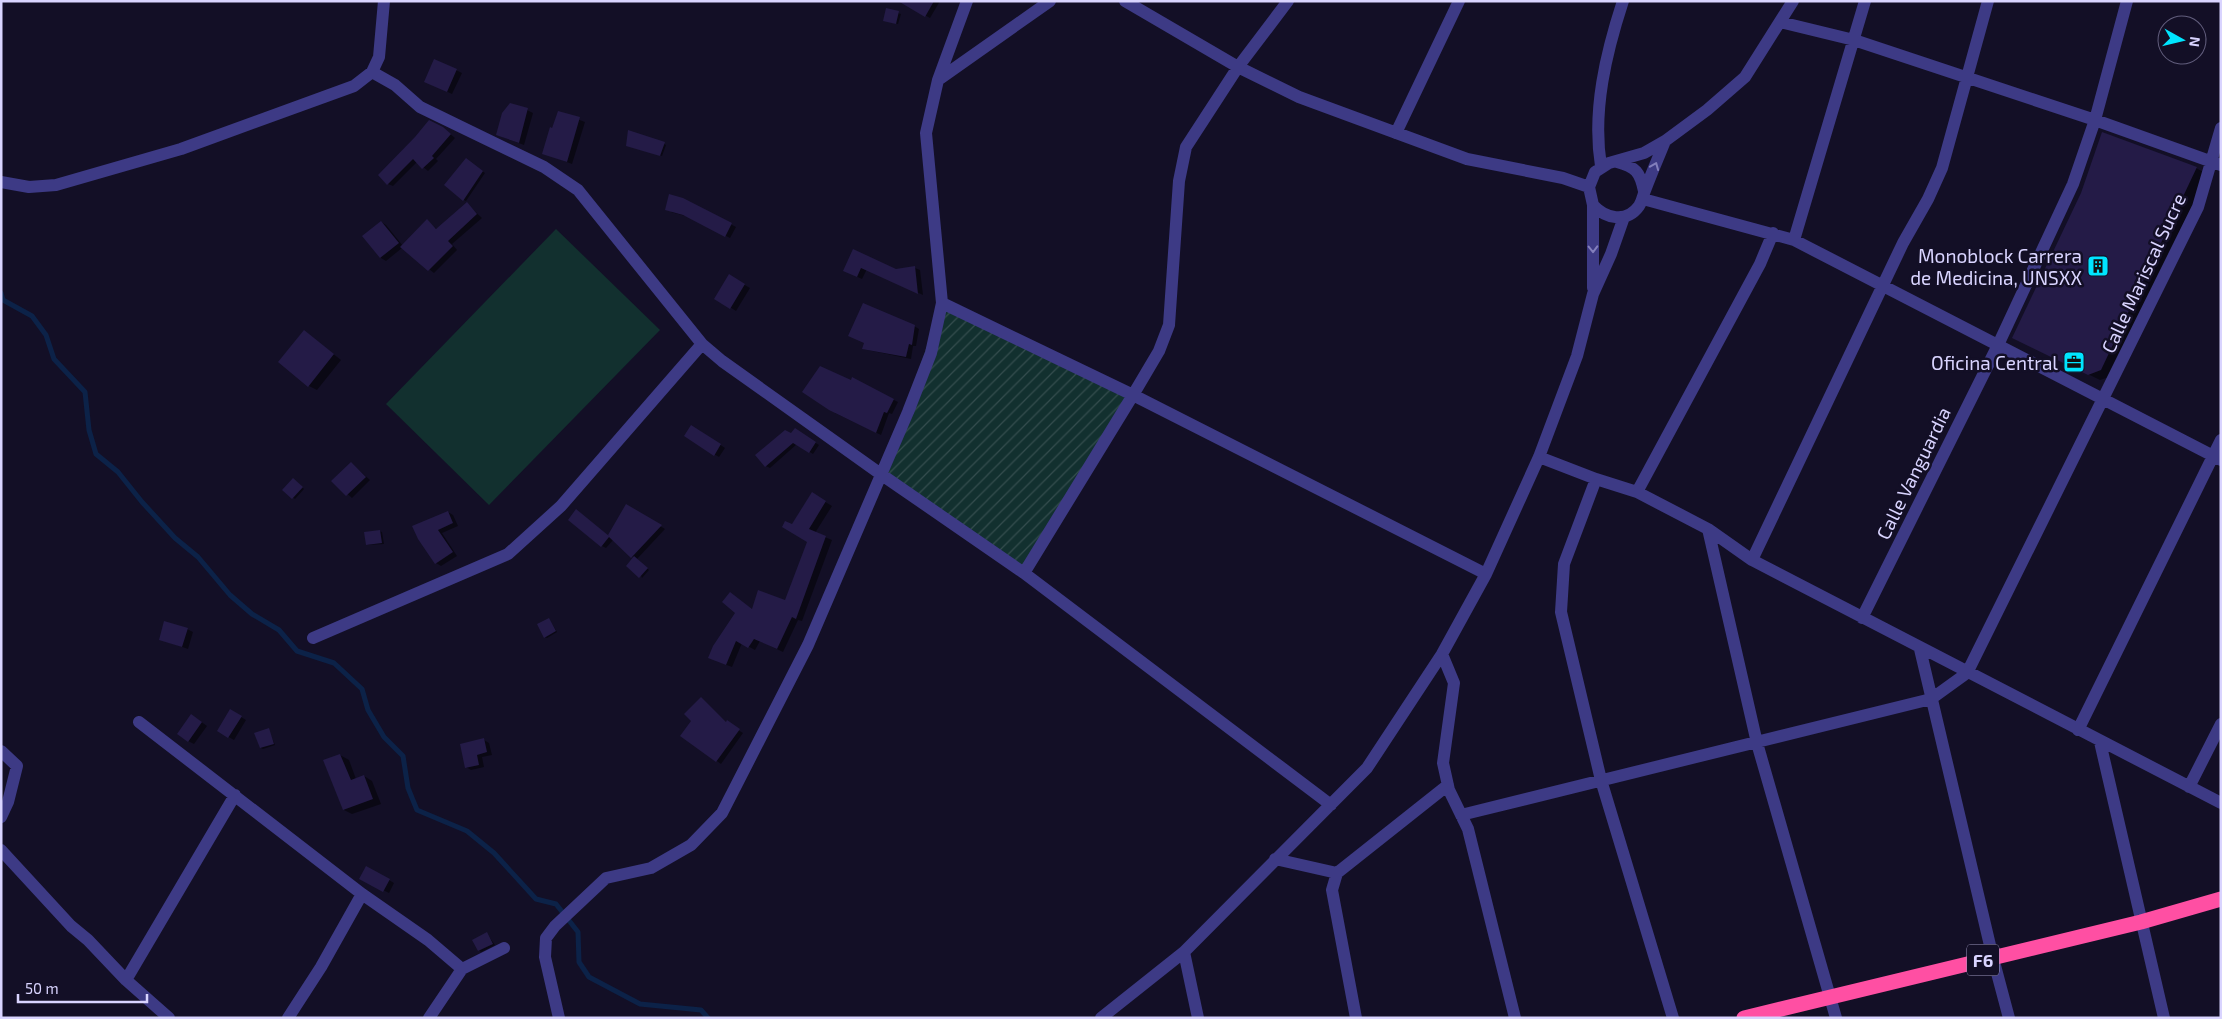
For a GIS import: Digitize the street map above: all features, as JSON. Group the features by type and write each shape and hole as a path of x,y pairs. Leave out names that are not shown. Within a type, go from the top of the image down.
{"highway":[{"name":"F6","path":"1744,1018 2141,922 2221,899"}],"street":[{"path":"1,182 29,187 56,186 181,149 354,86 372,72 379,57 384,1"},
{"path":"559,1018 545,957 546,938 577,904 606,878 651,868 691,845 722,813 808,645 882,476 931,353 942,303 926,133 938,80 966,1"},
{"path":"938,80 1050,1"},
{"path":"1125,1 1238,67 1299,97 1466,159 1563,178 1589,187"},
{"path":"1024,573 1133,395 1158,351 1169,325 1179,181 1186,147 1238,67 1288,1"},
{"path":"1396,133 1459,1"},
{"path":"1601,166 1598,124 1610,40 1623,1"},
{"path":"1593,294 1593,204 1589,187 1595,172 1601,166 1644,153 1707,110 1745,77 1793,1"},
{"path":"1794,240 1865,1"},
{"path":"1752,560 1903,243 1928,200 1942,168 1988,1"},
{"name":"Calle Vanguardia","path":"1862,618 1998,345 2073,184 2095,120 2127,1"},
{"path":"1780,22 1854,40 2216,162"},
{"path":"372,72 395,85 420,107 544,167 578,190 702,344 722,361 882,476 1024,573 1331,804"},
{"name":"Calle Mariscal Sucre","path":"1967,673 2198,207 2216,162 2221,128"},
{"path":"1593,204 1601,213 1612,218 1624,217 1639,207 1665,140"},
{"path":"1617,162 1631,166 1641,176 1644,195"},
{"path":"1644,195 1794,240 2217,458"},
{"path":"1101,1018 1184,952 1367,768 1442,654 1486,574 1539,457 1577,356 1593,294 1611,254 1624,217"},
{"path":"1637,492 1760,264 1773,233"},
{"path":"942,303 1133,395 1486,574"},
{"path":"313,638 508,554 560,506 702,344"},
{"path":"2078,730 2217,458 2221,440"},
{"path":"1539,457 1596,479 1637,492 1708,529 1752,560 1920,649 2221,803"},
{"path":"1596,479 1564,564 1561,612 1601,780 1672,1018"},
{"path":"1708,529 1758,743 1836,1018"},
{"path":"1920,649 2009,1018"},
{"path":"1442,654 1454,683 1443,763 1448,785 1468,829 1515,1018"},
{"path":"1461,815 1931,699 1967,673"},
{"path":"139,722 362,894 428,940 462,969"},
{"path":"2189,787 2221,724"},
{"path":"2100,742 2164,1018"},
{"path":"1,751 17,766 8,802 1,817"},
{"path":"1356,1018 1332,890 1336,873 1448,785"},
{"path":"126,980 235,795"},
{"path":"1,850 71,926 88,940 126,980 169,1018"},
{"path":"1275,859 1336,873"},
{"path":"288,1018 321,967 362,894"},
{"path":"429,1018 462,969 504,948"},
{"path":"1184,952 1198,1018"}],"green space":[{"path":"556,229 660,330 489,505 386,404"},
{"path":"942,303 1133,395 1024,573 882,475"}],"building":[{"path":"898,1 934,1 925,17"},
{"path":"886,8 899,11 896,24 883,21"},
{"path":"434,59 457,69 447,92 424,82"},
{"path":"510,103 528,108 519,143 496,135 502,113"},
{"path":"558,111 580,117 567,162 542,154 550,127 552,128"},
{"path":"429,120 443,127 451,134 432,156 434,158 422,169 413,159 387,185 378,175"},
{"path":"628,130 665,142 660,156 626,146"},
{"name":"Monoblock Carrera de Medicina, UNSXX","path":"2102,132 2197,167 2101,370 2088,375 2012,338 2081,193"},
{"path":"466,158 483,171 463,201 444,185"},
{"path":"669,194 683,198 732,223 725,237 683,215 665,210"},
{"path":"467,202 477,214 448,241 453,246 428,271 400,247 427,219 436,229"},
{"path":"381,221 399,243 380,258 362,236"},
{"path":"853,249 896,269 915,266 918,294 861,268 857,277 843,271"},
{"path":"729,274 745,284 730,309 714,299"},
{"path":"863,303 915,325 912,345 909,344 906,357 862,349 864,343 848,336"},
{"path":"304,330 334,354 308,387 278,362"},
{"path":"820,366 851,380 852,377 894,399 887,413 884,412 876,433 829,410 802,392"},
{"path":"691,425 721,444 714,456 684,436"},
{"path":"795,428 816,442 809,453 793,443 765,467 755,455 785,430 791,433"},
{"path":"351,462 366,477 346,496 331,481"},
{"path":"293,478 303,487 292,499 282,490"},
{"path":"812,492 826,501 809,529 826,536 796,619 792,617 777,649 754,639 748,648 736,641 726,665 708,658 713,646 735,613 722,602 730,592 752,609 758,590 785,600 807,542 782,527 785,521 792,524"},
{"path":"626,504 662,525 631,558 609,537 601,547 568,520 576,509 609,536"},
{"path":"448,511 453,523 438,530 453,552 435,564 418,539 412,526"},
{"path":"380,530 382,543 366,545 364,532"},
{"path":"634,556 648,568 639,578 626,566"},
{"path":"549,618 556,631 544,638 537,624"},
{"path":"164,621 188,628 182,647 159,640"},
{"path":"701,697 726,722 727,720 740,729 716,762 680,736 691,721 684,714"},
{"path":"230,709 242,716 228,738 217,731"},
{"path":"191,714 202,722 188,742 177,734"},
{"path":"269,728 274,744 260,748 254,733"},
{"path":"484,738 487,752 477,755 479,765 465,768 460,744"},
{"path":"340,754 351,780 364,775 373,799 343,810 323,760"},
{"path":"366,866 390,879 383,892 359,879"},
{"path":"487,932 493,944 478,951 472,940"}],"waterway":[{"path":"1,293 3,300 32,316 46,335 54,359 85,392 89,430 96,454 118,472 142,502 175,538 198,557 230,595 252,614 279,630 297,651 334,663 362,689 368,710 384,737 403,756 408,788 417,810 467,831 494,853 536,899 556,904 578,932 579,962 589,977 640,1004 701,1010 708,1018"}],"place":[{"name":"Monoblock Carrera de Medicina, UNSXX","path":"2098,266"},
{"name":"Oficina Central","path":"2074,362"}]}
